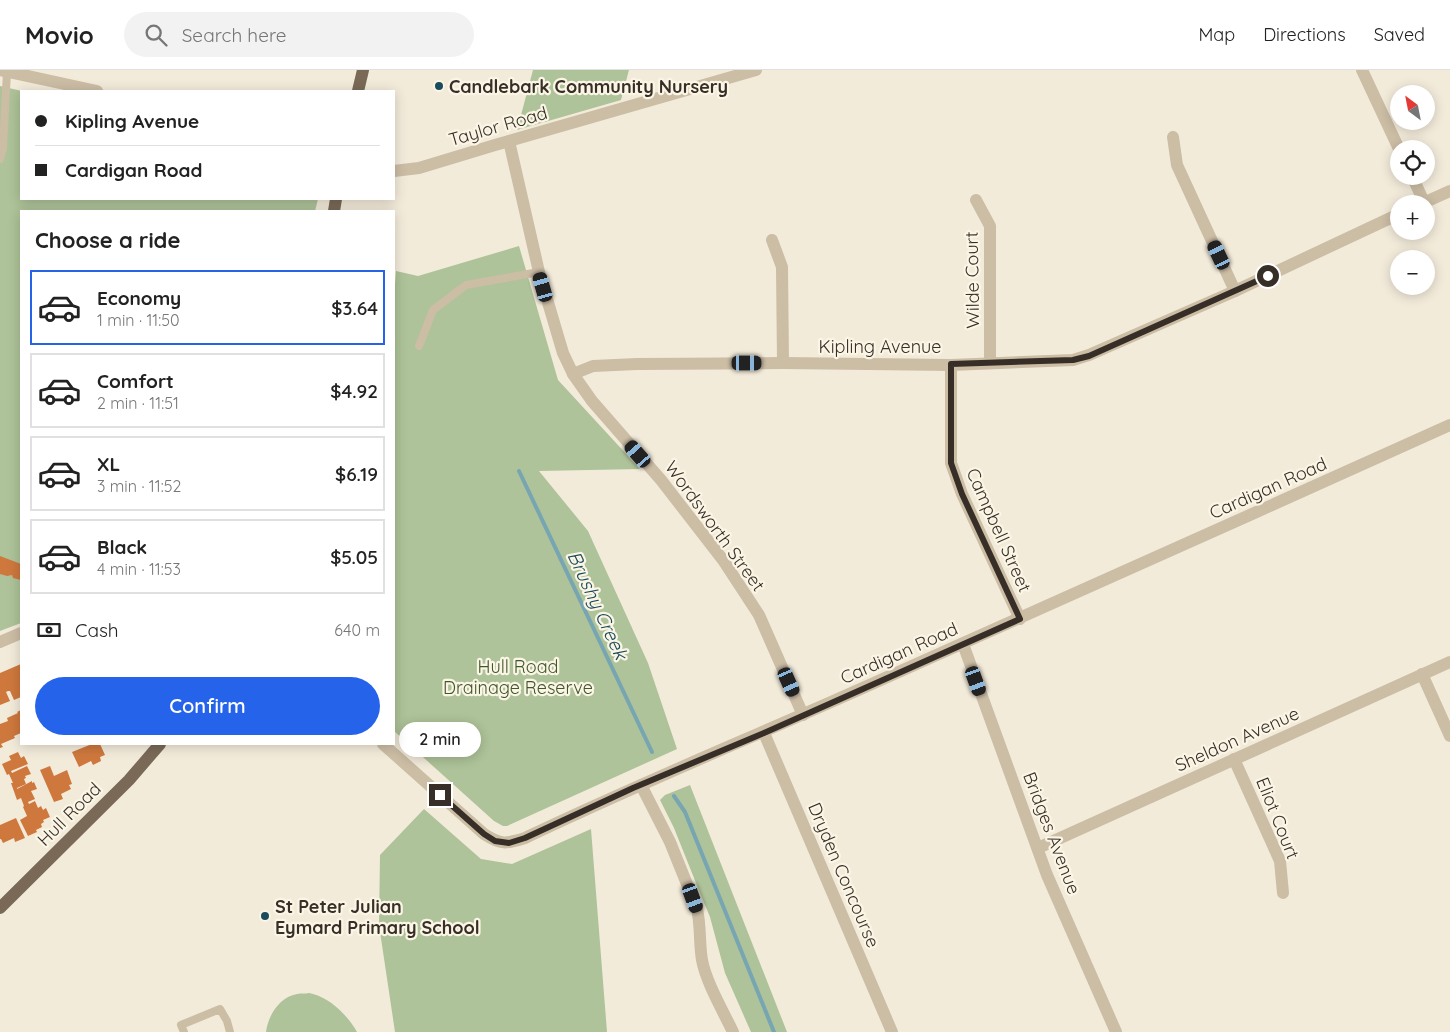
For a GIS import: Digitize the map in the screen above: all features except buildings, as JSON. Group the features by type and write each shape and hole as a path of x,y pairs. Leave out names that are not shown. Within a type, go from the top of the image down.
{"main road":[{"path":"358,90 363,70"},
{"name":"Hull Road","path":"0,908 129,780 159,745"}],"street":[{"path":"1362,70 1395,140"},
{"path":"4,71 92,90"},
{"name":"Taylor Road","path":"395,171 419,168 748,71"},
{"path":"1173,137 1177,165 1235,291"},
{"path":"509,141 539,272 563,353 573,374"},
{"path":"1435,197 1450,191"},
{"name":"Wilde Court","path":"976,200 990,226 990,363"},
{"name":"Kipling Avenue","path":"573,374 593,366 637,364 951,364 1073,360 1089,356 1235,291 1390,218"},
{"path":"772,240 782,267 784,363"},
{"name":"Campbell Street","path":"951,364 951,463 962,494 1020,619"},
{"name":"Wordsworth Street","path":"573,374 592,401 661,480 723,560 759,616 803,715"},
{"name":"Cardigan Road","path":"384,745 484,834 495,841 509,843 525,838 641,785 764,733 1450,424"},
{"path":"0,642 20,634"},
{"name":"Bridges Avenue","path":"963,644 1047,875 1116,1032"},
{"name":"Sheldon Avenue","path":"1038,848 1450,662"},
{"path":"1422,674 1450,736"},
{"name":"Dryden Concourse","path":"764,733 892,1032"},
{"name":"Eliot Court","path":"1234,759 1280,861 1284,893"},
{"path":"641,785 670,842 693,898 699,920 702,960 705,971 733,1032"}],"lane":[{"path":"0,159 4,71"},
{"path":"419,346 433,310 466,286 539,272"},
{"path":"184,1032 181,1025 220,1008 230,1032"}],"green space":[{"path":"533,70 629,70 621,100 517,130"},
{"path":"0,86 20,91 20,200 318,200 315,210 20,210 20,623 0,631"},
{"name":"Hull Road Drainage Reserve","path":"519,246 558,380 640,469 539,471 588,531 648,663 677,749 507,826 494,821 395,732 395,284 396,271 418,276"},
{"path":"690,785 787,1032 751,1032 725,973 710,917 674,828 660,800 665,795"},
{"path":"424,809 481,859 512,864 591,829 607,1032 395,1032 379,925 380,855"},
{"path":"309,993 320,996 337,1007 357,1032 266,1032 269,1020 280,1003 291,996"}],"waterway":[{"name":"Brushy Creek","path":"519,471 652,752"},
{"name":"Brushy Creek","path":"674,796 685,812 774,1032"}],"place":[{"name":"Candlebark Community Nursery","path":"439,86"},
{"name":"St Peter Julian Eymard Primary School","path":"265,916"}],"route":[{"path":"440,795 484,834 495,841 509,843 525,838 633,788 764,733 1020,619 962,494 951,463 951,364 1073,360 1089,356 1268,276"}]}
